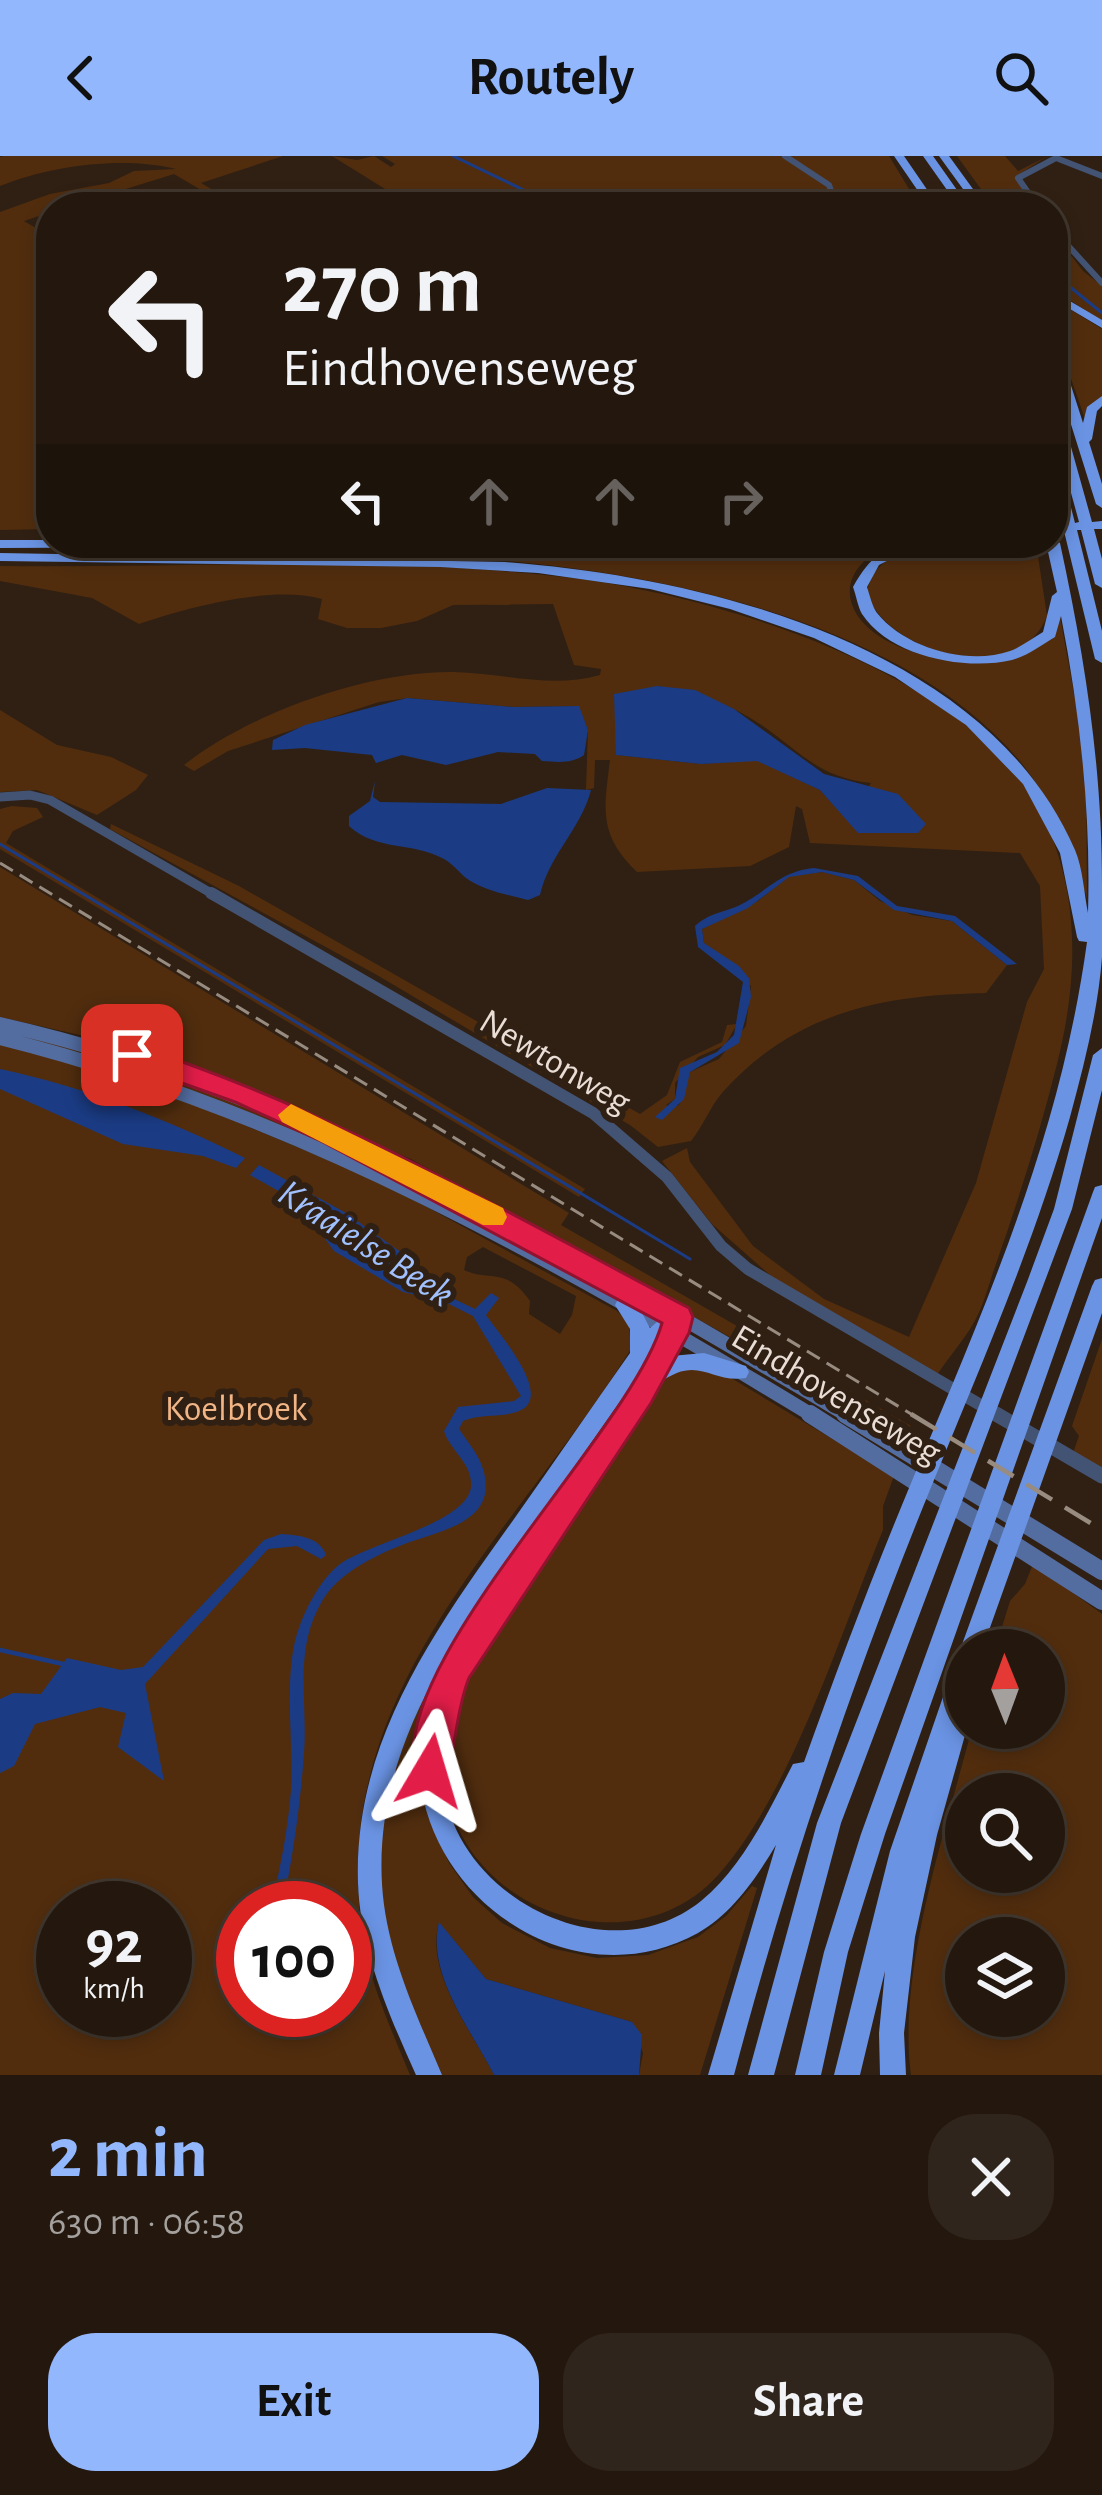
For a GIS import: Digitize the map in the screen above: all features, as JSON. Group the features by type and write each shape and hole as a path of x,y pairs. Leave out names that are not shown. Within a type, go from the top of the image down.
{"highway":[{"path":"899,156 923,192"},
{"path":"915,156 940,192"},
{"path":"928,156 953,192"},
{"path":"944,156 970,192"},
{"path":"1068,303 1102,325"},
{"path":"1068,392 1101,502"},
{"path":"1086,444 1091,410 1102,400"},
{"path":"1068,492 1101,502"},
{"path":"1068,510 1101,502"},
{"path":"1068,504 1102,584"},
{"path":"1068,527 1102,525"},
{"path":"0,542 36,539"},
{"path":"1082,541 1102,658"},
{"path":"0,542 36,542"},
{"path":"0,555 36,554"},
{"path":"0,555 36,556"},
{"path":"154,558 487,565 647,586 791,627 927,690 988,733 1040,794 1065,843 1081,896 1087,996"},
{"path":"308,561 387,558"},
{"path":"886,558 861,577 859,598 878,628 929,654 983,660 1030,650 1054,626 1061,578"},
{"path":"721,2075 767,1902 830,1714 970,1373 1031,1204 1073,1063 1097,913 1092,735 1056,558"},
{"path":"761,2075 829,1823 1063,1209 1102,1055"},
{"path":"808,2075 836,1952 873,1834 1102,1192"},
{"path":"981,1629 1102,1286"},
{"path":"625,1305 641,1333 639,1358"},
{"path":"429,2075 379,1945 371,1850 382,1773 395,1729 440,1645 639,1358 672,1325"},
{"path":"640,1393 672,1325"},
{"path":"739,1372 705,1360 680,1360 660,1369 640,1393 477,1631 438,1710 431,1740 434,1801 459,1857 484,1889 512,1913 552,1933 601,1942 664,1935 712,1907 751,1865 830,1714"},
{"path":"848,2075 902,1851 945,1724"},
{"path":"893,2075 896,1982 951,1749"}],"main road":[{"name":"Eindhovenseweg","path":"0,1024 132,1055 277,1108 421,1178 1102,1571"},
{"name":"Eindhovenseweg","path":"0,1038 123,1070 267,1122 430,1201 625,1305 672,1325 1102,1601"}],"street":[{"path":"785,156 829,185 832,192"},
{"path":"1028,192 1018,178 1056,158 1102,176"},
{"path":"1068,246 1102,283"},
{"name":"Newtonweg","path":"0,797 31,795 50,800 593,1113 649,1159 721,1246 748,1269 1102,1476"}],"green space":[{"path":"283,156 201,183 216,192 205,192 174,174 116,192 61,192 109,183 134,171 176,169 133,163 88,165 0,186 0,157"},
{"path":"332,156 357,160 374,156 391,167 395,164 382,156 889,156 911,192 390,192"},
{"path":"957,156 1005,156 1018,171 1046,157 1015,177 1025,192 983,192"},
{"path":"36,199 36,217 24,221 36,228 36,529 0,530 0,212"},
{"path":"1068,252 1102,286 1102,321 1068,299"},
{"path":"1068,308 1102,329 1102,398 1085,419 1068,370"},
{"path":"868,558 854,574 850,588 858,616 899,647 948,658 1011,656 1031,650 1060,617 1086,759 1087,898 1051,808 1019,760 969,712 910,672 843,638 697,591 551,565 483,559"},
{"path":"1038,558 1047,616 1032,638 1011,652 984,657 927,647 880,615 867,594 871,580 887,561"},
{"path":"286,564 430,567 572,578 697,603 767,624 836,650 902,683 961,721 1009,765 1043,816 1070,908 1072,970 1057,1064 1013,1214 977,1317 937,1375 778,1282 712,1224 662,1161 687,1148 690,1162 753,1246 824,1299 909,1337 976,1183 1027,1002 1044,969 1040,886 1020,853 810,843 802,809 796,806 789,847 750,866 637,872 610,833 606,793 610,760 595,760 594,788 586,790 588,730 578,706 514,707 408,698 379,702 228,751 194,771 184,765 242,728 347,687 453,672 563,681 600,675 601,669 574,665 553,604 453,605 417,621 347,628 318,619 322,599 255,596 139,624 92,598 0,581 0,566","holes":["657,686 725,705 825,770 871,783 849,822 820,790 757,760 701,764 617,755 616,744"]},
{"path":"0,710 57,745 111,757 148,775 136,790 97,815 37,790 0,792"},
{"path":"37,808 43,817 13,831 6,843 585,1189 579,1197 0,849 0,809"},
{"path":"111,824 239,886 640,1114 667,1095 680,1062 722,1042 727,1025 737,1024 725,1045 698,1057 675,1083 675,1099 666,1105 671,1109 679,1105 690,1072 719,1059 746,1026 751,986 704,943 702,929 758,901 789,876 822,872 854,880 880,901 912,915 952,921 1007,965 986,993 876,1004 810,1026 750,1066 718,1098 691,1141 658,1147 630,1125 377,975 110,829"},
{"path":"0,867 569,1213 561,1225 911,1426 904,1442 746,1346 411,1159 201,1070 133,1047 0,1017"},
{"path":"0,1027 116,1054 359,1151 639,1300 635,1306 404,1185 248,1113 85,1056 0,1035"},
{"name":"Koelbroek","path":"0,1042 120,1073 383,1183 617,1311 629,1323 631,1349 438,1622 400,1693 372,1768 358,1849 360,1881 216,1881 216,2037 372,2037 372,1976 410,2075 0,2075","holes":["483,1247 576,1296 572,1315 560,1334 529,1314 530,1301 513,1283 464,1270 467,1257"]},
{"path":"1102,1339 1102,1470 1073,1453 1079,1436 1072,1426"},
{"path":"643,1358 649,1362 468,1637 422,1771 430,1820 449,1863 473,1897 502,1923 550,1948 597,1958 648,1955 698,1937 726,1916 752,1886 757,1888 700,2075 639,2075 643,2053 632,2022 486,1979 439,1923 436,1942 444,1981 494,2075 434,2075 379,1916 377,1826 412,1705"},
{"path":"678,1366 726,1375 894,1476 883,1506 883,1530 812,1710 745,1840 719,1874 680,1905 636,1920 589,1921 544,1909 504,1885 472,1852 451,1809 446,1760 451,1724 494,1624 577,1504 633,1412"},
{"path":"1033,1564 1102,1614 1102,2075 911,2075 911,1992 917,1947 945,1829 945,1893 1065,1893 1065,1773 960,1773 966,1749 1065,1749 1065,1629 1001,1629 1010,1601 1025,1584"}],"water":[{"path":"657,686 695,690 734,709 824,774 898,794 926,824 918,833 858,833 820,790 757,761 701,764 616,755 614,694"},
{"path":"407,698 514,707 579,706 588,730 584,755 553,762 535,754 498,752 446,765 402,755 376,763 372,755 305,748 272,750 273,740 305,725"},
{"path":"375,781 373,797 380,802 501,804 547,788 591,790 540,895 528,900 480,886 432,853 371,840 349,826 349,816 370,801"},
{"path":"814,868 858,876 897,906 955,916 1017,964 1007,965 952,921 894,910 854,880 822,872 789,877 748,908 702,929 704,943 749,978 751,997 739,1043 690,1072 684,1099 662,1120 655,1117 675,1099 680,1068 717,1052 734,1035 743,982 698,947 695,926 783,878"},
{"path":"0,1069 125,1106 245,1158 236,1168 203,1156 123,1144 0,1089"},
{"name":"Kraaielse Beek","path":"259,1165 346,1213 423,1268 433,1283 429,1287 475,1309 491,1293 499,1298 486,1315 521,1365 531,1393 528,1404 519,1411 463,1421 459,1429 483,1469 486,1487 474,1514 360,1565 333,1587 315,1614 305,1653 302,1773 287,1881 276,1881 291,1790 291,1663 307,1609 340,1564 435,1522 465,1500 471,1479 444,1431 458,1407 514,1401 521,1396 473,1316 425,1292 420,1296 403,1292 334,1251 298,1202 250,1175"},
{"path":"281,1534 314,1541 326,1555 321,1559 297,1546 268,1549 145,1684 164,1781 118,1747 126,1713 100,1707 35,1724 14,1766 0,1773 0,1699 13,1693 41,1694 67,1658 121,1670 143,1667 264,1540"},
{"path":"439,1922 486,1979 632,2022 642,2035 639,2075 494,2075 445,1982 437,1942"}],"waterway":[{"path":"453,156 528,192"},
{"path":"1068,285 1102,313"},
{"path":"0,844 690,1259"},
{"path":"0,1650 63,1664"}],"railway":[{"path":"0,863 916,1417"},
{"path":"911,1414 1102,1530"}],"slow traffic":[{"path":"291,1115 493,1217"}],"route":[{"path":"132,1055 244,1094 331,1133 678,1317 640,1393 456,1667 438,1710 430,1771"}]}
